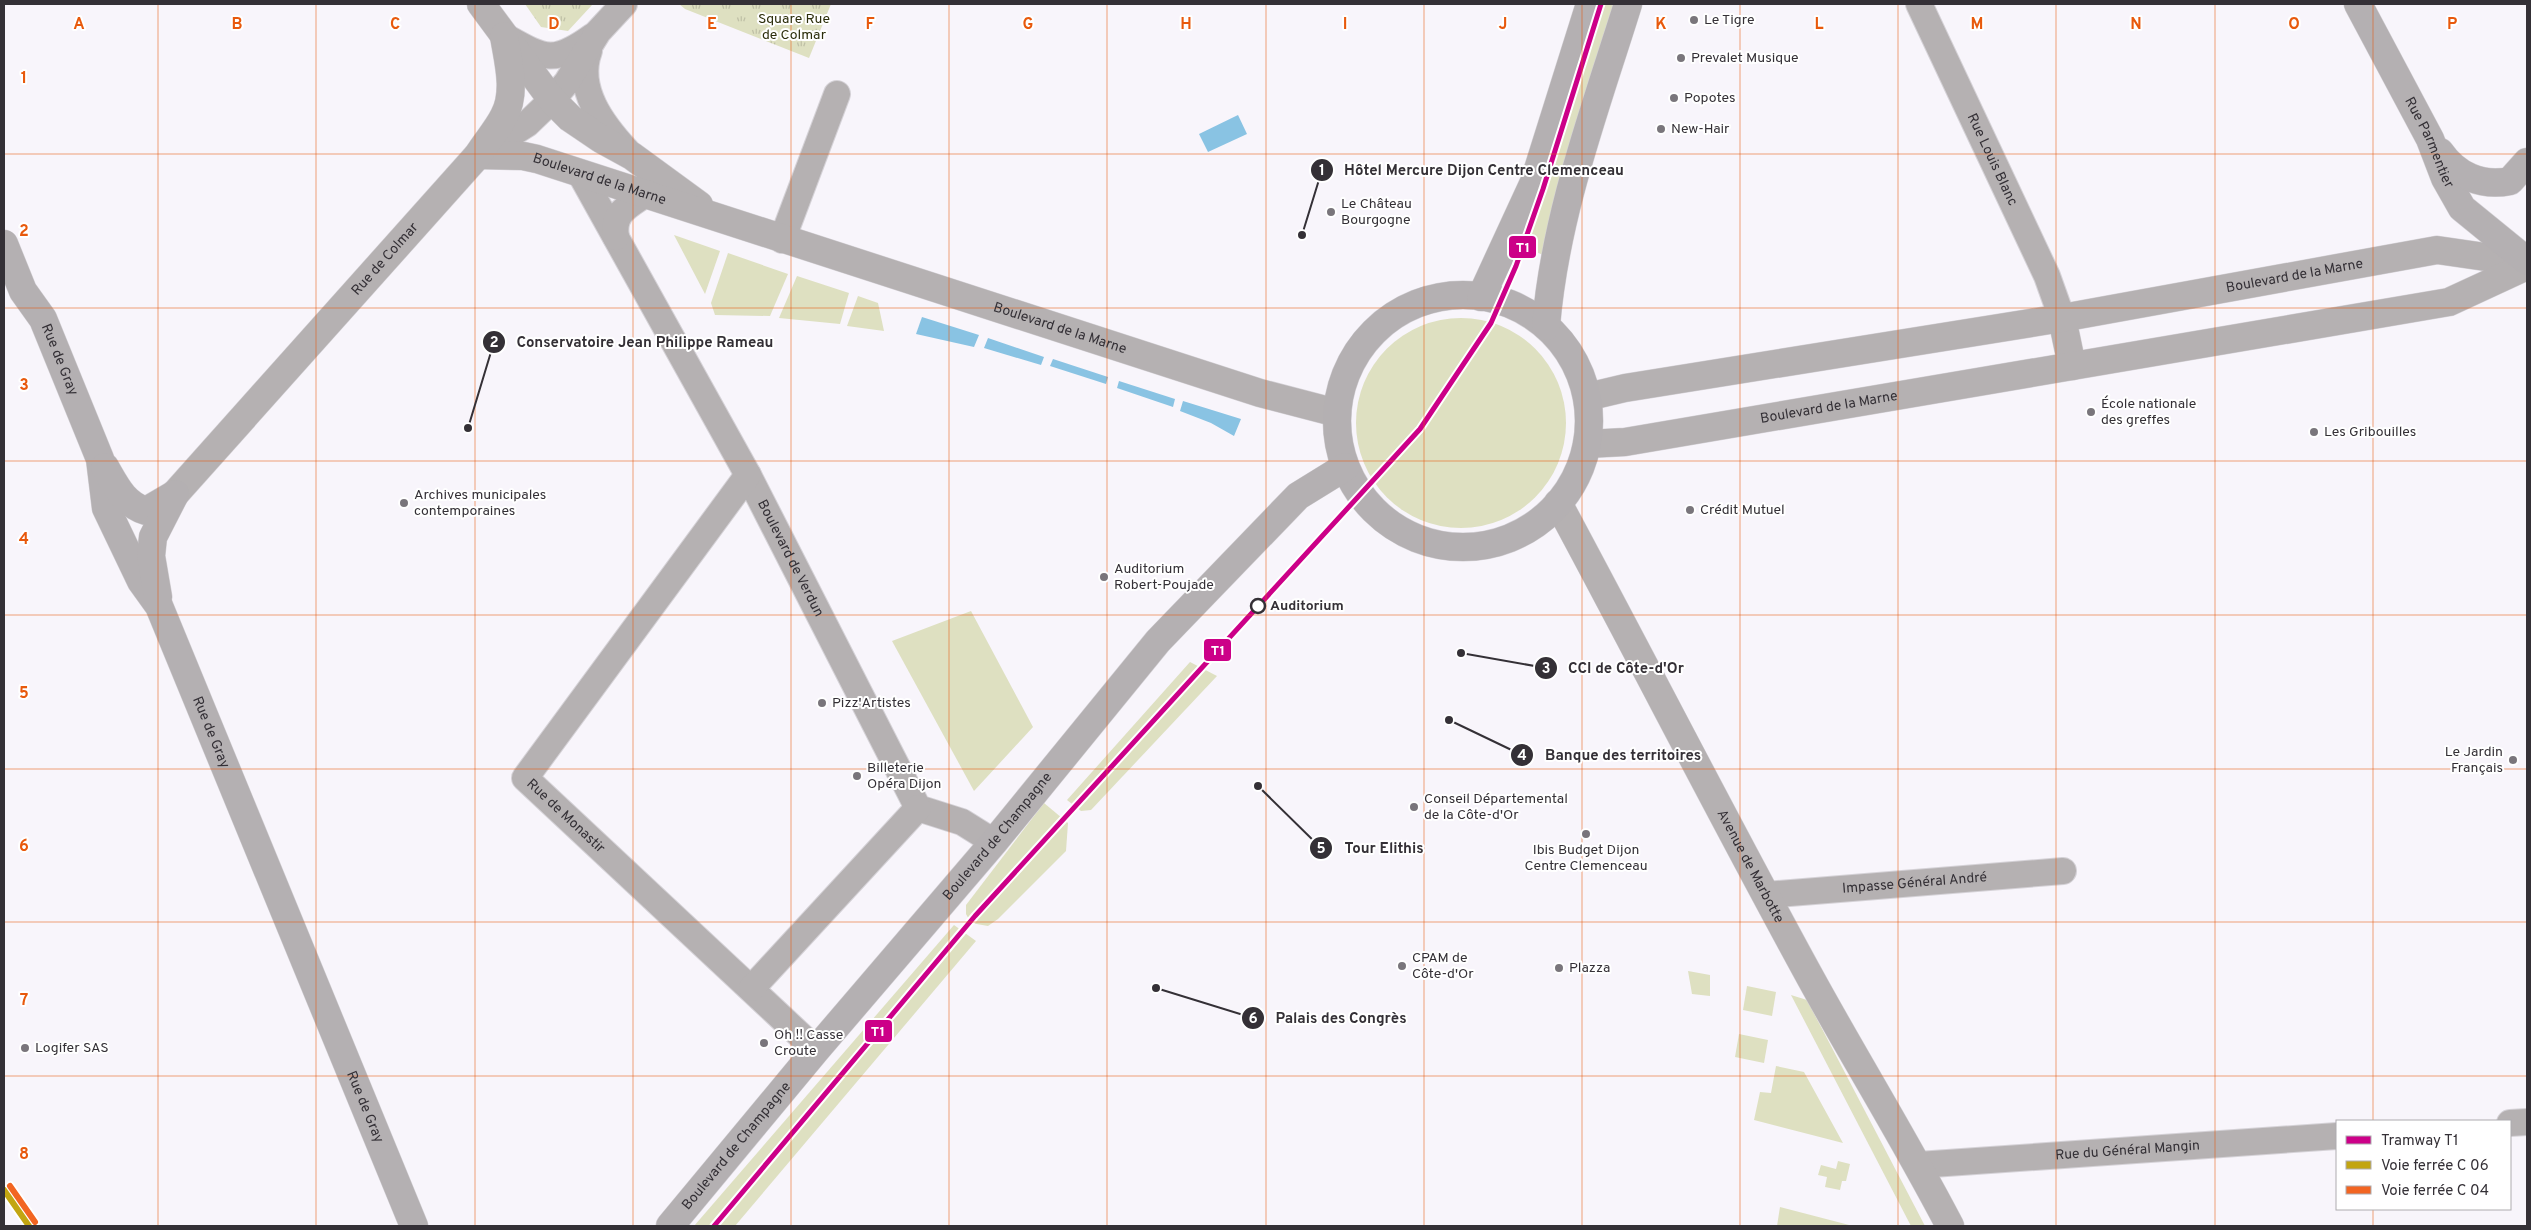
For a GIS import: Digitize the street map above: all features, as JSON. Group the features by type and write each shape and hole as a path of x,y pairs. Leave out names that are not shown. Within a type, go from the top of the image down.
{"main road":[{"path":"1481,297 1534,182 1590,4"},
{"path":"1546,326 1549,283 1564,210 1628,4"},
{"name":"Rue Parmentier","path":"2358,4 2430,139 2445,178 2462,208 2527,263"},
{"path":"2430,139 2449,165 2467,176 2482,182 2510,181 2527,162"},
{"name":"Rue de Gray","path":"4,244 23,290 43,319 100,459 106,508 136,573 159,606 414,1226"},
{"path":"1461,295 1481,297 1513,305 1546,326 1568,351 1579,373 1587,397 1589,429 1586,444 1576,476 1558,503 1541,520 1506,539 1475,546 1450,546 1427,542 1405,533 1384,520 1360,494 1344,466 1337,430 1337,413 1347,372 1357,354 1384,323 1420,303 1461,295"},
{"name":"Rue de Colmar","path":"100,459 126,501 138,508 146,511 175,494"},
{"name":"Boulevard de Champagne","path":"670,1226 816,1050 994,842 1158,641 1298,496 1344,466"},
{"name":"Rue de Colmar","path":"159,606 151,556 153,537 175,494"}],"street":[{"name":"Boulevard de la Marne","path":"481,4 552,100 570,118 601,139 632,156 718,218"},
{"name":"Rue de Colmar","path":"175,494 478,155 527,124 552,100 567,82 598,32 624,4"},
{"name":"Rue Louis Blanc","path":"1919,4 2047,276 2062,318"},
{"name":"Boulevard de la Marne","path":"598,32 585,68 586,86 606,128 632,156"},
{"name":"Rue de Colmar","path":"504,36 540,55 555,56 573,50 598,32"},
{"path":"478,155 505,115 508,102 511,69 504,36"},
{"path":"782,240 837,94"},
{"name":"Boulevard de la Marne","path":"478,155 523,156 580,173 782,240 1260,393 1337,413"},
{"name":"Boulevard de Verdun","path":"580,173 748,475 918,808"},
{"path":"616,237 614,225 618,216 644,195"},
{"name":"Boulevard de la Marne","path":"1587,397 1672,380 2062,318 2437,250 2527,263"},
{"name":"Boulevard de la Marne","path":"1586,444 1625,442 2449,302 2527,263"},
{"path":"2062,318 2072,366"},
{"name":"Rue de Monastir","path":"748,475 525,778 752,988 816,1050"},
{"name":"Avenue de Marbotte","path":"1558,503 1601,581 1732,835 1811,979 1918,1165 1950,1226"},
{"path":"752,988 918,808 962,822 994,842"},
{"name":"Impasse Général André","path":"1766,894 2063,871"},
{"path":"2511,1124 2527,1122"},
{"name":"Rue du Général Mangin","path":"1918,1165 2336,1136"}],"green space":[{"path":"525,4 593,4 568,31 541,27"},
{"name":"Square Rue de Colmar","path":"679,4 831,4 809,58 685,9"},
{"path":"1597,4 1621,4 1548,257 1514,243"},
{"path":"674,235 720,251 705,294"},
{"path":"728,253 788,274 770,316 715,315 711,303"},
{"path":"797,276 849,293 840,324 779,318"},
{"path":"858,296 878,303 884,331 847,326"},
{"path":"1461,318 1481,320 1501,326 1519,336 1535,349 1548,365 1558,383 1564,403 1566,423 1564,443 1558,463 1548,481 1535,497 1519,510 1501,520 1481,526 1461,528 1441,526 1421,520 1403,510 1387,497 1374,481 1364,463 1358,443 1356,423 1358,403 1364,383 1374,365 1387,349 1403,336 1421,326 1441,320"},
{"path":"971,611 1033,727 974,791 892,641"},
{"path":"1190,662 1217,676 1091,810 1081,811 1067,800"},
{"path":"1044,803 1068,823 1066,851 998,919 988,926 971,923 966,914 966,905"},
{"path":"954,925 976,941 735,1226 694,1226"},
{"path":"1688,971 1710,975 1710,996 1692,994"},
{"path":"1747,986 1776,992 1772,1016 1743,1010"},
{"path":"1791,995 1807,1000 1925,1226 1911,1226"},
{"path":"1739,1034 1768,1040 1764,1063 1735,1057"},
{"path":"1776,1066 1804,1072 1843,1143 1754,1120 1760,1092 1771,1093"},
{"path":"1838,1161 1850,1164 1846,1181 1842,1181 1840,1190 1825,1187 1827,1177 1818,1175 1821,1165 1836,1169"},
{"path":"1780,1207 1853,1226 1777,1226"}],"water":[{"path":"1238,115 1247,134 1208,152 1199,134"},
{"path":"922,317 979,335 974,347 916,334"},
{"path":"988,338 1044,357 1041,365 984,348"},
{"path":"1053,359 1108,377 1106,384 1050,366"},
{"path":"1119,381 1175,399 1173,407 1117,388"},
{"path":"1183,401 1241,419 1234,436 1211,423 1180,411"}],"tram line":[{"name":"T1","path":"714,1226 975,916 1420,429 1491,323 1516,266 1543,189 1601,4"}],"transit line":[{"path":"10,1186 35,1222"},
{"path":"4,1190 29,1226"}],"place":[{"name":"Le Tigre","path":"1694,20"},
{"name":"Prevalet Musique","path":"1681,58"},
{"name":"Popotes","path":"1674,98"},
{"name":"New-Hair","path":"1661,129"},
{"name":"Le Château Bourgogne","path":"1331,212"},
{"name":"Hôtel Mercure Dijon Centre Clemenceau","path":"1302,235"},
{"name":"École nationale des greffes","path":"2091,412"},
{"name":"Conservatoire Jean Philippe Rameau","path":"468,428"},
{"name":"Les Gribouilles","path":"2314,432"},
{"name":"Archives municipales contemporaines","path":"404,503"},
{"name":"Crédit Mutuel","path":"1690,510"},
{"name":"Auditorium Robert-Poujade","path":"1104,577"},
{"name":"Auditorium","path":"1258,606"},
{"name":"CCI de Côte-d'Or","path":"1461,653"},
{"name":"Pizz'Artistes","path":"822,703"},
{"name":"Banque des territoires","path":"1449,720"},
{"name":"Le Jardin Français","path":"2513,760"},
{"name":"Billeterie Opéra Dijon","path":"857,776"},
{"name":"Tour Elithis","path":"1258,786"},
{"name":"Conseil Départemental de la Côte-d'Or","path":"1414,807"},
{"name":"Ibis Budget Dijon Centre Clemenceau","path":"1586,834"},
{"name":"CPAM de Côte-d'Or","path":"1402,966"},
{"name":"Plazza","path":"1559,968"},
{"name":"Palais des Congrès","path":"1156,988"},
{"name":"Oh !! Casse Croute","path":"764,1043"},
{"name":"Logifer SAS","path":"25,1048"}]}
